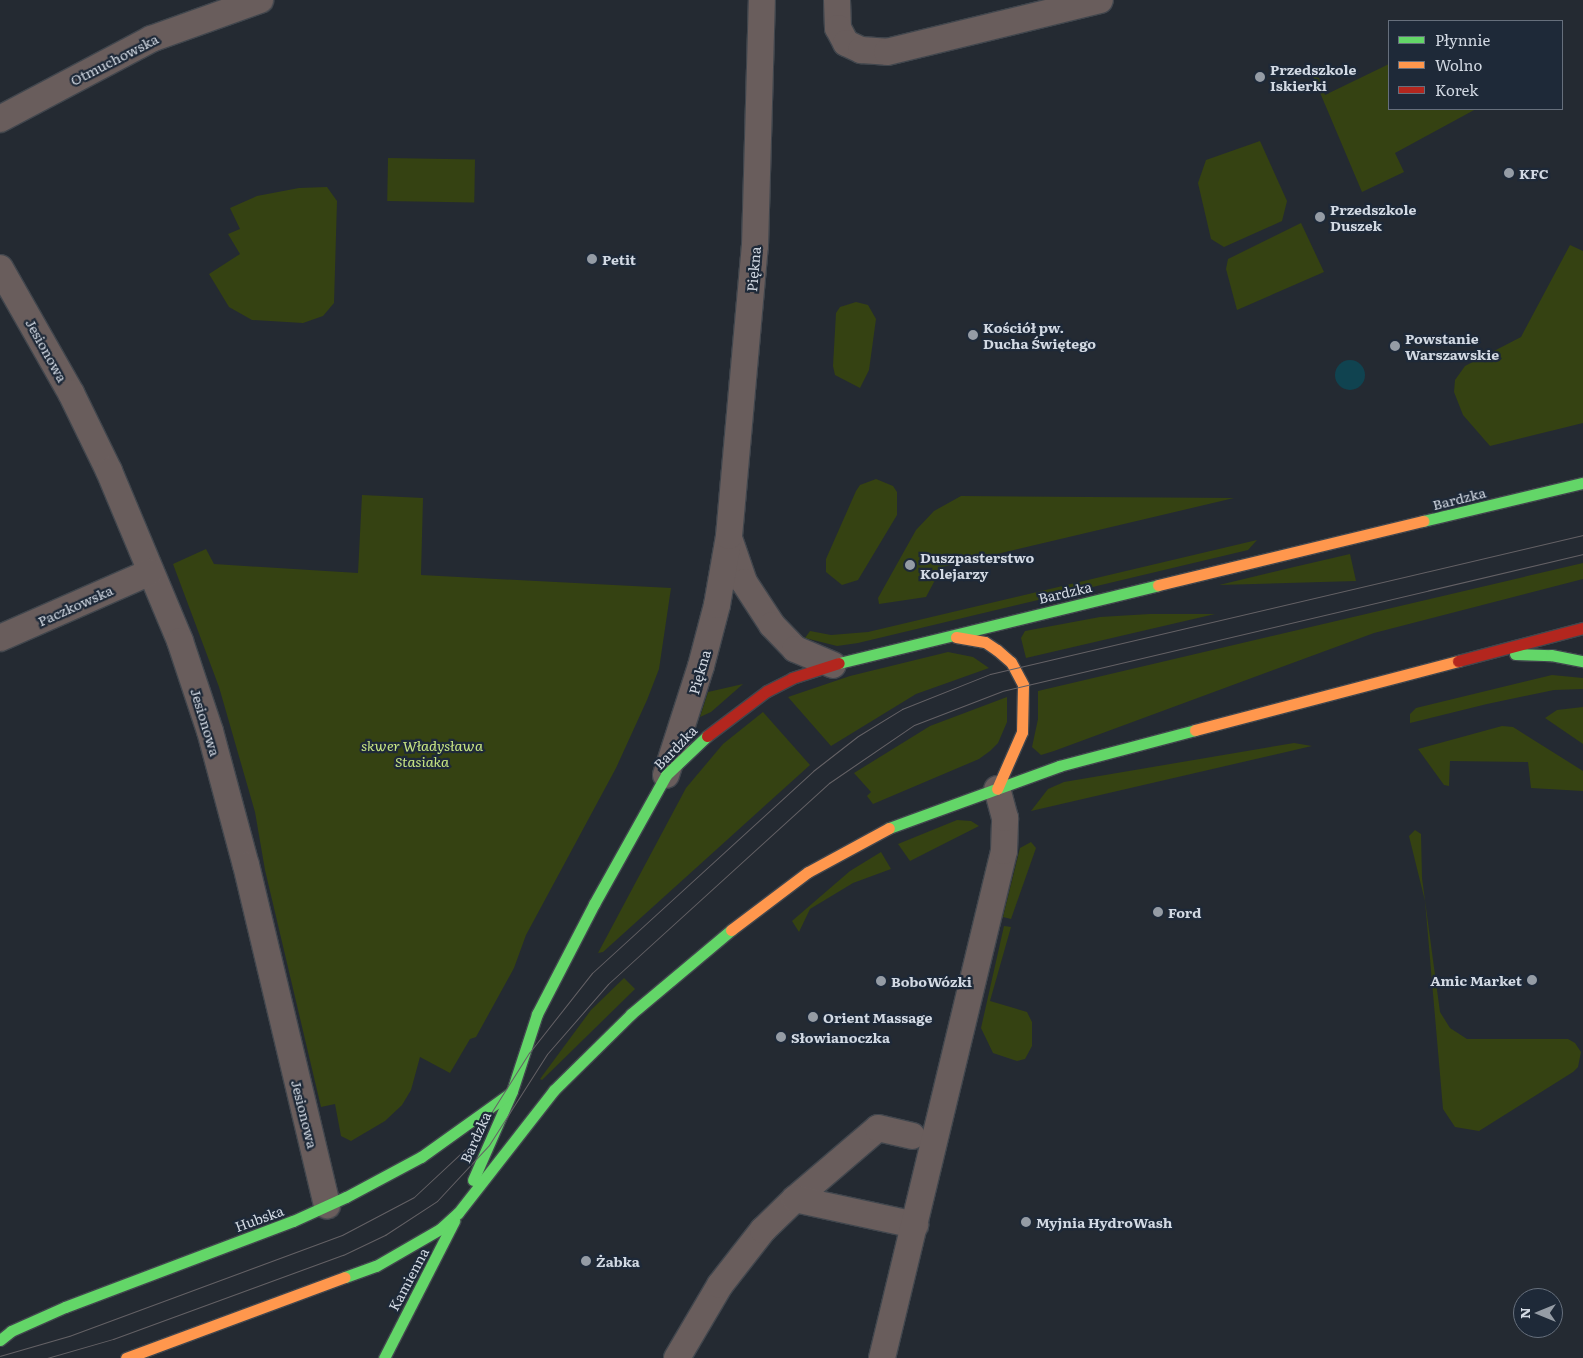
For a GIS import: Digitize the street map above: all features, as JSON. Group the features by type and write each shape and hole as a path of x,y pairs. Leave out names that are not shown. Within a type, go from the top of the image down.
{"street":[{"name":"Otmuchowska","path":"0,119 150,39 260,0"},
{"name":"Piękna","path":"666,775 704,655 717,605 729,536 755,246 762,0"},
{"path":"837,0 841,37 861,50 887,52 1100,0"},
{"name":"Jesionowa","path":"0,268 71,393 119,493 180,641 210,731 246,864 327,1206"},
{"name":"Bardzka","path":"458,1213 512,1092 537,1014 594,904 666,775 718,725 768,690 792,678 833,665 1583,483"},
{"name":"Piękna","path":"729,536 744,582 772,625 795,649 833,665"},
{"name":"Paczkowska","path":"0,638 150,572"},
{"name":"Bardzka","path":"458,1213 554,1090 631,1014 717,940 808,872 880,833 911,818 1059,766 1583,628"},
{"path":"882,1358 1004,851 1006,818 997,789 1022,732 1023,686 1010,662 985,642 948,636"},
{"path":"1488,653 1551,655 1583,661"},
{"name":"Hubska","path":"0,1340 11,1331 74,1303 327,1206 421,1157 464,1129 512,1092"},
{"path":"677,1358 720,1285 764,1230 795,1199 878,1128 912,1136"},
{"path":"795,1199 915,1225"},
{"path":"126,1358 376,1266 420,1243 458,1213"},
{"name":"Kamienna","path":"384,1358 458,1213"},
{"path":"152,1349 168,1358"}],"green space":[{"path":"1388,64 1388,110 1474,110 1395,153 1404,172 1362,192 1313,76 1319,78 1325,95"},
{"path":"1260,141 1287,201 1282,221 1224,247 1211,239 1198,183 1206,160"},
{"path":"388,158 475,160 474,203 387,201"},
{"path":"327,187 337,201 334,303 323,316 303,323 252,320 229,307 209,274 240,254 228,234 240,229 230,208 257,196 299,188"},
{"path":"1301,223 1324,272 1237,310 1226,269 1228,259"},
{"path":"1570,245 1583,251 1583,423 1490,446 1463,415 1454,392 1455,380 1465,366 1521,337"},
{"path":"856,302 868,305 876,319 869,370 860,388 835,375 833,366 836,313 840,307"},
{"path":"876,479 893,486 897,492 897,515 858,580 842,585 826,572 826,559 856,491 860,485"},
{"name":"skwer Władysława Stasiaka","path":"362,495 423,498 421,575 671,588 659,669 647,700 616,768 526,935 514,968 476,1037 470,1039 450,1073 420,1057 411,1090 402,1105 385,1121 351,1141 341,1136 335,1104 321,1107 265,870 255,812 219,687 173,564 206,549 214,564 358,573"},
{"path":"961,496 1234,498 942,567 926,597 879,604 878,598 916,530 934,511"},
{"path":"1257,540 1248,550 858,643 837,646 805,638 810,631 831,635 868,632"},
{"path":"1350,554 1356,581 1219,585 1294,567"},
{"path":"1583,563 1583,579 1374,633 1041,755 1032,747 1038,719 1038,691"},
{"path":"1150,614 1215,614 1026,658 1021,638 1025,631 1100,617"},
{"path":"948,652 973,657 989,668 916,694 831,746 788,697 850,676"},
{"path":"1552,675 1583,678 1583,689 1554,690 1410,723 1410,714 1416,708"},
{"path":"743,684 711,712 700,717 708,692"},
{"path":"1007,697 1007,722 998,743 990,751 979,759 873,804 867,796 871,792 854,773 930,726"},
{"path":"1583,707 1583,744 1545,718 1557,710"},
{"path":"763,712 810,765 603,952 598,953 686,788 723,744"},
{"path":"1502,726 1513,727 1583,771 1583,791 1531,788 1528,762 1450,761 1449,786 1444,785 1418,749"},
{"path":"1294,743 1312,746 1031,811 1048,789 1064,782"},
{"path":"957,820 971,821 979,826 910,861 898,844"},
{"path":"1415,830 1421,834 1422,878 1440,1012 1450,1028 1467,1039 1568,1039 1575,1043 1581,1052 1578,1067 1573,1072 1479,1131 1455,1127 1443,1109 1425,901 1409,836"},
{"path":"1031,842 1036,848 1011,919 1003,917 1020,848"},
{"path":"881,852 891,869 853,883 810,909 799,932 792,921 850,871"},
{"path":"1004,926 1011,927 990,1001 1027,1012 1032,1022 1032,1046 1025,1059 1017,1061 993,1053 981,1028"},
{"path":"624,978 635,989 542,1080 540,1079 591,1010"}],"water":[{"path":"1350,360 1361,364 1365,375 1361,386 1350,390 1339,386 1335,375 1339,364"}],"tram line":[{"path":"0,1356 69,1336 342,1235 414,1197 472,1143 529,1053 592,973 813,771 858,736 902,709 990,674 1583,535"},
{"path":"47,1358 113,1339 343,1255 385,1235 437,1201 489,1145 547,1054 608,984 829,783 914,725 1002,691 1583,554"}],"traffic: fast":[{"path":"1423,521 1583,483"},
{"path":"839,663 1158,585"},
{"path":"1515,654 1551,655 1583,661"},
{"path":"889,828 1059,766 1195,730"},
{"path":"473,1180 512,1091 537,1014 594,904 666,775 707,736"},
{"path":"345,1277 376,1266 440,1229 458,1213 554,1090 631,1014 731,930"},
{"path":"0,1340 11,1331 65,1307 293,1221 346,1197 421,1157 509,1094"},
{"path":"384,1358 454,1221"}],"traffic: slow":[{"path":"1158,585 1423,521"},
{"path":"956,637 985,642 997,650 1011,662 1023,685 1022,732 997,789"},
{"path":"1195,730 1458,661"},
{"path":"731,930 808,872 889,828"},
{"path":"126,1358 345,1277"}],"traffic: jam":[{"path":"1458,661 1583,628"},
{"path":"707,736 767,691 792,678 839,663"}],"place":[{"name":"Przedszkole Iskierki","path":"1260,77"},
{"name":"KFC","path":"1509,173"},
{"name":"Przedszkole Duszek","path":"1320,217"},
{"name":"Petit","path":"592,259"},
{"name":"Kościół pw. Ducha Świętego","path":"973,335"},
{"name":"Powstanie Warszawskie","path":"1395,346"},
{"name":"Duszpasterstwo Kolejarzy","path":"910,565"},
{"name":"Ford","path":"1158,912"},
{"name":"Amic Market","path":"1532,980"},
{"name":"BoboWózki","path":"881,981"},
{"name":"Orient Massage","path":"813,1017"},
{"name":"Słowianoczka","path":"781,1037"},
{"name":"Myjnia HydroWash","path":"1026,1222"},
{"name":"Żabka","path":"586,1261"}]}
